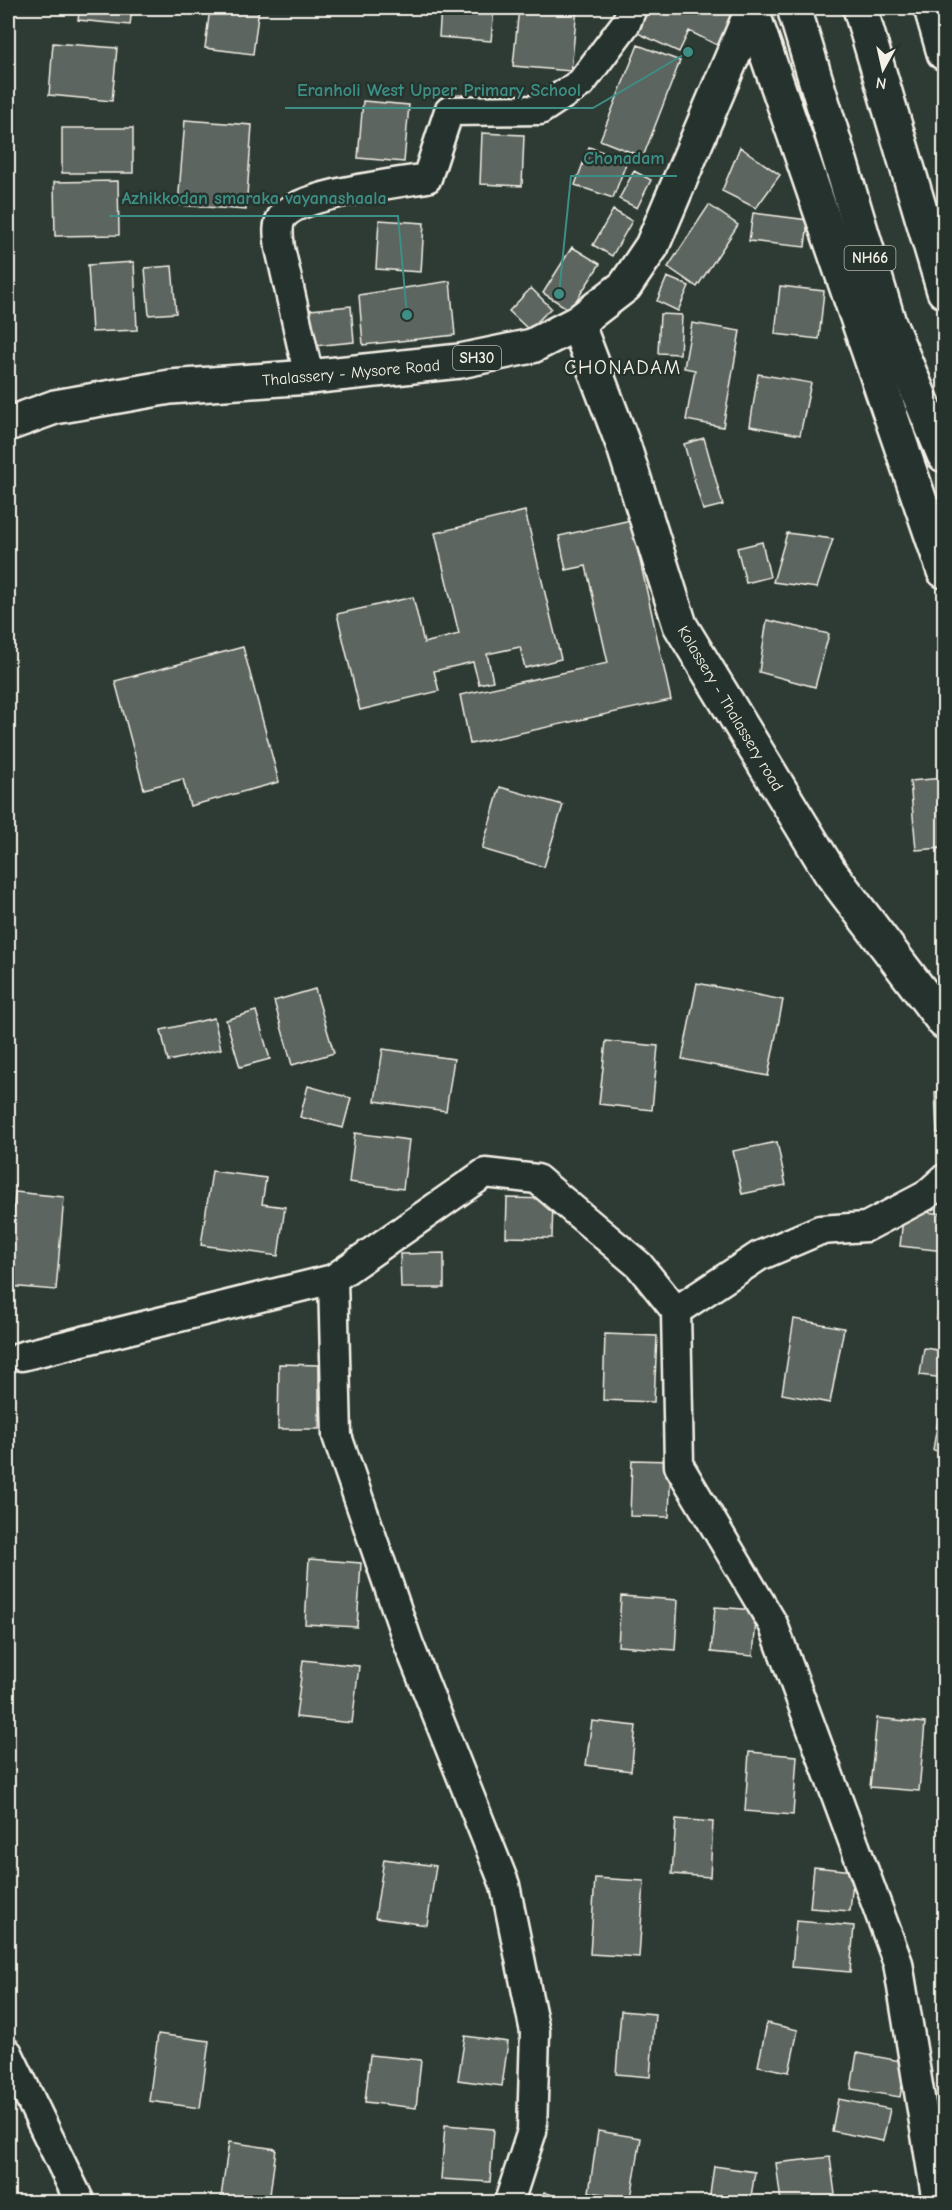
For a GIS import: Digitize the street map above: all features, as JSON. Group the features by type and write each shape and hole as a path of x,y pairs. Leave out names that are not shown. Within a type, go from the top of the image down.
{"main road":[{"name":"Thalassery - Mysore Road","path":"8,424 55,407 170,387 309,377 460,361 532,346 577,323 625,286 652,246 751,8"},
{"path":"751,8 945,571"},
{"name":"NH66","path":"794,8 889,323 945,455"},
{"path":"860,8 945,291"},
{"path":"931,8 945,53"},
{"name":"Kolassery - Thalassery road","path":"577,323 624,447 680,625 830,872 945,1022"}],"street":[{"path":"309,377 280,248 278,230 280,219 288,210 319,198 427,178 449,111 540,110 581,83 626,22 633,8"},
{"path":"22,1356 333,1279 485,1173 537,1179 639,1265 676,1311 679,1466 773,1624 898,1963 937,2202"},
{"path":"676,1311 759,1256 820,1230 866,1227 925,1196 945,1179"},
{"path":"333,1279 337,1436 409,1645 505,1885 535,2032 532,2131 509,2202"},
{"path":"8,2053 80,2202"}],"building":[{"path":"80,8 132,8 130,25 78,20"},
{"path":"210,8 259,8 253,54 205,48"},
{"path":"441,8 494,8 491,41 439,37"},
{"path":"519,8 577,8 571,71 513,66"},
{"path":"644,8 738,8 719,46 689,31 679,52 633,31"},
{"path":"53,43 117,48 112,101 49,95"},
{"path":"638,45 680,61 643,157 600,140"},
{"path":"363,101 409,105 404,162 358,158"},
{"path":"185,120 252,125 246,210 178,205"},
{"path":"62,128 133,128 133,173 62,173"},
{"path":"482,133 524,135 522,186 480,184"},
{"path":"589,147 627,161 613,198 575,185"},
{"path":"740,147 780,175 756,208 722,191"},
{"path":"634,171 651,180 637,208 619,199"},
{"path":"118,181 119,235 55,236 54,182"},
{"path":"709,205 738,225 697,287 668,267"},
{"path":"613,210 632,221 612,256 593,245"},
{"path":"753,213 808,220 805,247 749,241"},
{"path":"379,220 424,223 421,272 376,269"},
{"path":"572,247 600,264 570,310 543,293"},
{"path":"134,262 137,330 92,332 88,265"},
{"path":"172,266 176,313 149,315 145,268"},
{"path":"667,277 689,286 678,311 657,301"},
{"path":"450,281 455,335 363,345 359,295"},
{"path":"780,286 824,291 819,339 775,334"},
{"path":"531,288 551,308 529,330 509,311"},
{"path":"351,306 354,342 314,346 310,310"},
{"path":"660,314 682,315 680,354 658,353"},
{"path":"692,323 740,331 723,427 686,420 695,370 684,368"},
{"path":"758,374 811,383 800,435 750,426"},
{"path":"704,438 723,505 703,510 684,444"},
{"path":"525,511 561,659 525,668 520,647 487,654 493,681 479,684 473,662 434,671 439,691 360,710 337,614 413,597 424,643 459,634 435,533"},
{"path":"631,520 671,700 470,744 460,695 608,663 586,566 566,570 559,536"},
{"path":"787,533 833,539 817,588 773,582"},
{"path":"762,542 770,577 746,583 737,548"},
{"path":"767,620 829,634 815,687 759,672"},
{"path":"243,647 279,782 190,806 183,779 144,789 115,681"},
{"path":"944,778 944,848 916,850 910,781"},
{"path":"500,787 563,805 544,867 482,849"},
{"path":"697,983 783,1000 768,1076 682,1059"},
{"path":"315,989 334,1053 292,1065 274,1001"},
{"path":"256,1011 270,1059 240,1067 226,1020"},
{"path":"214,1018 221,1049 168,1061 161,1030"},
{"path":"606,1041 658,1046 652,1110 599,1104"},
{"path":"383,1049 454,1059 446,1111 375,1101"},
{"path":"308,1086 351,1098 343,1128 300,1117"},
{"path":"944,1091 944,1133 937,1133 935,1092"},
{"path":"355,1133 409,1140 403,1189 349,1182"},
{"path":"777,1142 786,1185 742,1194 733,1151"},
{"path":"212,1171 266,1178 262,1204 285,1207 278,1256 201,1245"},
{"path":"15,1192 64,1197 56,1290 8,1286"},
{"path":"507,1198 553,1199 552,1238 506,1237"},
{"path":"904,1210 944,1214 944,1251 900,1246"},
{"path":"444,1253 444,1288 401,1288 400,1254"},
{"path":"942,1283 944,1284 944,1320 937,1319"},
{"path":"794,1319 844,1328 830,1403 782,1394"},
{"path":"605,1334 657,1336 654,1402 603,1400"},
{"path":"924,1348 944,1351 944,1378 920,1375"},
{"path":"279,1364 319,1365 319,1429 278,1429"},
{"path":"939,1414 944,1415 944,1452 933,1450"},
{"path":"632,1460 671,1461 669,1517 630,1516"},
{"path":"309,1559 361,1563 357,1627 305,1624"},
{"path":"621,1596 678,1600 675,1650 618,1646"},
{"path":"715,1607 757,1610 753,1656 711,1652"},
{"path":"303,1660 359,1666 352,1723 296,1717"},
{"path":"877,1718 925,1723 919,1791 870,1787"},
{"path":"592,1721 636,1726 631,1771 586,1765"},
{"path":"749,1752 797,1756 793,1815 745,1811"},
{"path":"676,1819 713,1822 710,1877 672,1874"},
{"path":"384,1859 436,1866 427,1925 375,1918"},
{"path":"814,1867 854,1871 850,1911 810,1908"},
{"path":"595,1878 644,1881 639,1957 590,1954"},
{"path":"796,1921 854,1926 850,1972 792,1967"},
{"path":"621,2011 655,2014 650,2077 616,2074"},
{"path":"767,2023 798,2030 789,2072 758,2066"},
{"path":"158,2034 209,2041 200,2108 149,2101"},
{"path":"465,2036 508,2042 502,2086 458,2080"},
{"path":"857,2053 906,2062 900,2097 851,2089"},
{"path":"370,2055 421,2060 416,2108 365,2102"},
{"path":"838,2099 890,2109 883,2141 832,2131"},
{"path":"445,2125 494,2129 490,2182 441,2179"},
{"path":"598,2131 641,2138 631,2198 589,2192"},
{"path":"229,2142 276,2149 269,2202 221,2197"},
{"path":"830,2157 836,2202 781,2202 776,2163"},
{"path":"714,2166 755,2172 750,2202 709,2202"},
{"path":"544,2192 572,2202 540,2202"}],"place":[{"name":"Eranholi West Upper Primary School","path":"688,52"},
{"name":"Chonadam","path":"559,294"},
{"name":"Azhikkodan smaraka vayanashaala","path":"407,315"}],"district":[{"name":"CHONADAM","path":"623,367"}]}
